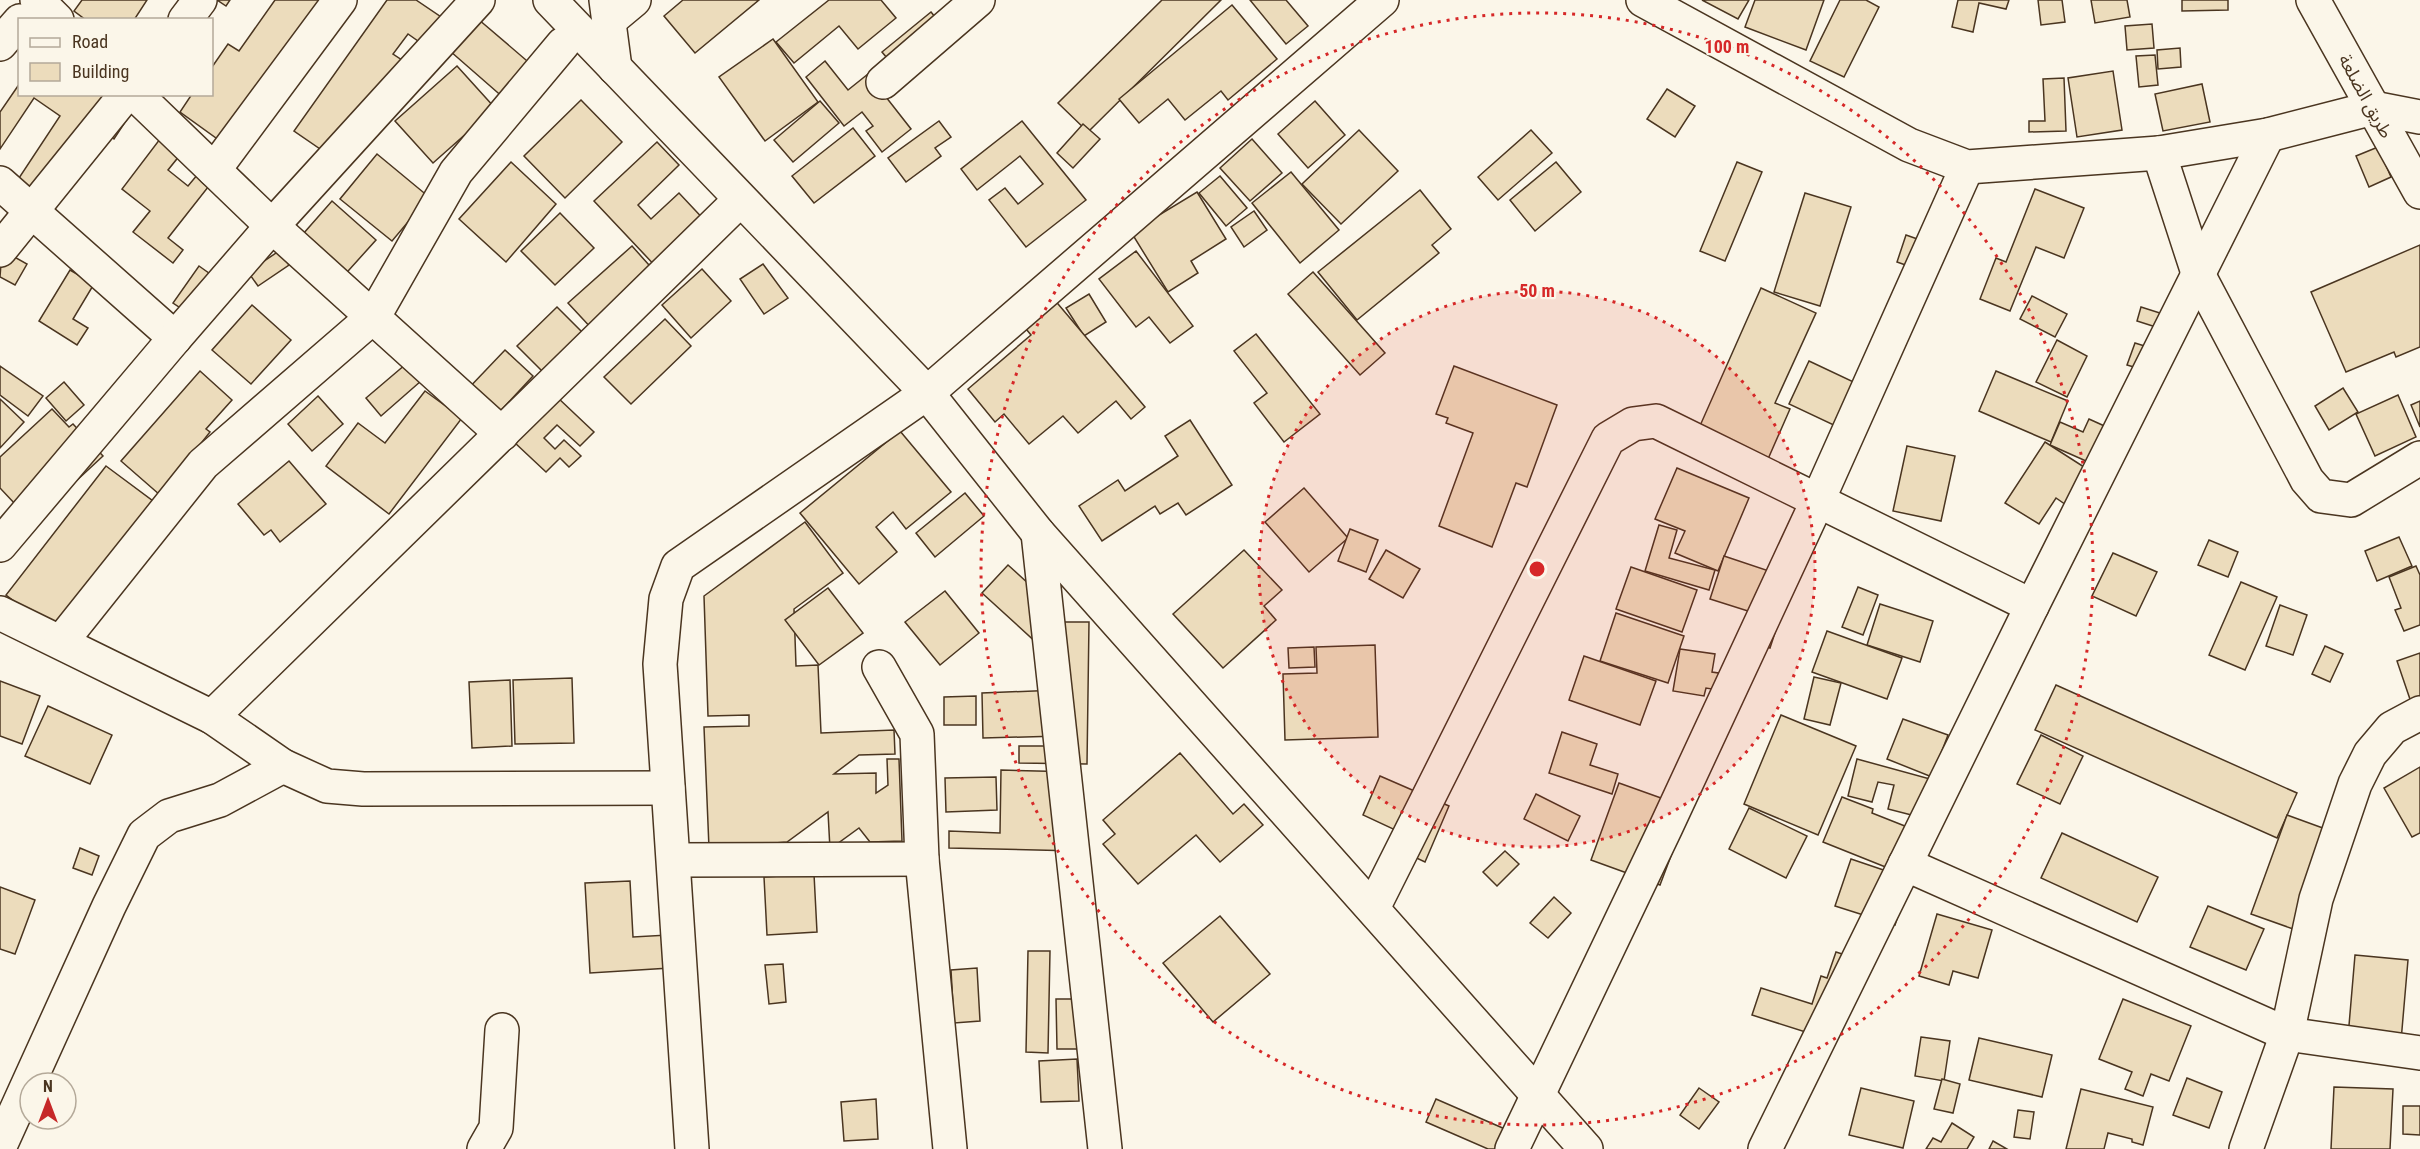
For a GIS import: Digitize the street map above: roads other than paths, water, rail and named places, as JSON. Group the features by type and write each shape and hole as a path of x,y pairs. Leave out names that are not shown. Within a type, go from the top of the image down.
{"street":[{"path":"22,18 37,0 55,18"},
{"path":"186,18 200,0"},
{"path":"214,170 340,0"},
{"path":"0,545 272,226 478,0"},
{"path":"550,0 927,393 1038,533 1586,1149"},
{"path":"883,82 978,0"},
{"path":"692,1149 660,664 666,599 678,566 927,393 1382,0"},
{"path":"1643,0 1909,145 1966,167 2159,153 2268,135 2373,108 2420,117"},
{"name":"طريق الضلعة","path":"2313,0 2420,192"},
{"path":"615,68 617,7"},
{"path":"0,44 18,22"},
{"path":"61,642 203,464 374,316 456,172 563,44"},
{"path":"0,250 124,96"},
{"path":"137,96 272,226 502,434"},
{"path":"1765,1149 2032,606 2268,135"},
{"path":"2159,153 2199,276 2307,480 2321,496 2350,500 2420,458"},
{"path":"1512,1149 1818,500 1966,167"},
{"path":"0,183 175,338"},
{"path":"212,717 740,200"},
{"path":"1373,908 1608,439 1633,424 1656,421 2032,606"},
{"path":"1038,533 1105,1149"},
{"path":"0,613 212,717 283,766 327,786 363,789 668,788"},
{"path":"879,667 916,734 922,859 950,1149"},
{"path":"2246,1149 2287,1034 2316,899 2355,784 2370,754 2392,728 2420,713"},
{"path":"0,1146 109,906 144,835 169,816 220,800 283,766"},
{"path":"674,861 922,859"},
{"path":"1905,864 2287,1034 2420,1053"},
{"path":"484,1149 496,1128 502,1030"}]}
